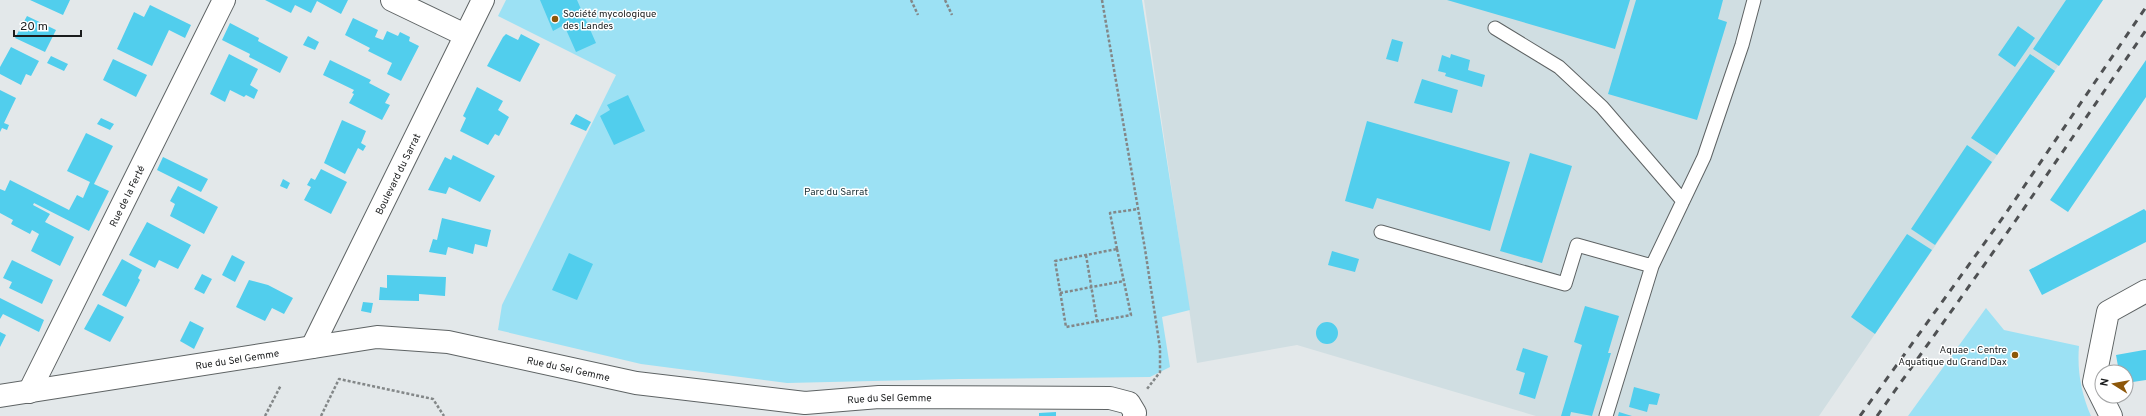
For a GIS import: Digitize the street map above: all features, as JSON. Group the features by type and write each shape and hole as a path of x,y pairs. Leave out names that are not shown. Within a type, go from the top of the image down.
{"street":[{"name":"Rue de la Ferté","path":"29,392 224,0"},
{"path":"392,0 465,35"},
{"name":"Boulevard du Sarrat","path":"312,347 482,0"},
{"path":"2111,416 2094,382 2108,312 2146,291"},
{"name":"Rue du Sel Gemme","path":"0,396 377,337 448,342 636,383 792,408 805,403 879,397 1110,398 1132,411"}],"lane":[{"path":"1606,416 1652,266 1704,157 1742,45 1754,0"},
{"path":"1495,28 1559,68 1602,107 1683,201"},
{"path":"1381,232 1565,284 1577,244 1652,266"}],"path":[{"path":"911,0 918,15"},
{"path":"945,0 952,15"},
{"path":"1102,0 1160,348 1160,372 1132,411"},
{"path":"1117,249 1055,261 1066,327 1131,315 1110,213 1138,209"},
{"path":"1086,255 1097,321"},
{"path":"1060,293 1124,281"},
{"path":"321,416 339,379 434,399 444,416"},
{"path":"265,416 281,385"}],"shaded area":[{"path":"1144,0 2103,0 1819,416 1536,416 1297,345 1197,363"}],"green space":[{"name":"Parc du Sarrat","path":"506,0 1142,0 1190,310 1162,317 1170,367 1150,377 787,383 641,364 498,330 502,305 616,75 498,16"},
{"name":"Aquae - Centre Aquatique du Grand Dax","path":"1986,308 2004,330 2079,346 2080,381 2091,416 1908,416"}],"building":[{"path":"30,0 70,0 63,15"},
{"path":"265,0 348,0 341,14 317,1 311,13 295,5 291,13"},
{"path":"540,0 577,0 596,43 576,52 564,25 553,31"},
{"path":"1447,0 1630,0 1615,49"},
{"path":"1636,0 1723,0 1718,19 1727,22 1697,120 1608,94"},
{"path":"2066,0 2103,0 2059,66 2033,49"},
{"path":"150,5 191,25 185,38 169,30 152,66 117,49 134,12 144,17"},
{"path":"27,16 56,30 45,52 15,38"},
{"path":"353,18 378,30 375,37 383,40 387,31 398,36 400,32 410,37 409,41 419,46 401,81 387,74 392,63 368,51 370,48 345,35"},
{"path":"230,23 259,38 258,41 288,57 280,73 249,57 250,54 222,40"},
{"path":"2018,26 2035,38 2015,67 1998,55"},
{"path":"506,34 518,40 521,34 540,44 520,82 487,66"},
{"path":"308,36 319,42 315,50 303,45"},
{"path":"1392,39 1403,42 1398,62 1386,59"},
{"path":"11,47 39,61 31,76 26,74 21,85 0,74 0,67"},
{"path":"229,54 258,69 250,85 258,90 254,99 246,95 244,97 230,90 225,102 210,94"},
{"path":"1451,54 1470,60 1468,70 1485,75 1482,87 1445,76 1446,73 1438,71 1442,55 1450,58"},
{"path":"2030,54 2055,71 1997,155 1971,138"},
{"path":"51,56 68,64 64,71 47,63"},
{"path":"113,59 147,75 136,97 103,80"},
{"path":"330,60 371,80 369,83 390,94 385,103 390,105 382,120 349,103 354,94 352,93 354,90 323,75"},
{"path":"2146,60 2146,97 2068,212 2050,200"},
{"path":"1422,79 1458,90 1452,113 1414,103"},
{"path":"477,87 503,101 498,110 509,117 499,136 495,134 488,145 460,131 466,118 463,116"},
{"path":"0,90 16,98 4,123 9,125 7,130 2,128 0,132"},
{"path":"628,95 645,131 614,145 600,116 610,110 607,105"},
{"path":"576,114 591,122 586,131 570,124"},
{"path":"101,118 114,124 110,130 97,124"},
{"path":"342,120 366,131 361,143 366,146 363,151 358,148 345,174 324,163"},
{"path":"1367,121 1510,162 1490,231 1377,198 1373,209 1345,201"},
{"path":"86,133 113,146 94,184 109,191 89,231 34,203 33,205 50,214 45,222 74,237 60,266 31,251 39,234 32,230 30,234 11,224 13,220 0,213 0,189 5,191 10,180 69,210 77,195 83,198 90,182 67,171"},
{"path":"1967,145 1992,162 1935,245 1911,229"},
{"path":"1530,153 1572,166 1542,263 1500,251"},
{"path":"453,155 495,176 480,202 449,187 446,194 428,190 445,157 451,160"},
{"path":"163,157 208,179 201,192 157,170"},
{"path":"321,169 347,182 331,214 304,200 311,187 307,185 311,178 315,180"},
{"path":"283,179 290,183 287,189 280,186"},
{"path":"178,186 218,207 204,234 170,216 175,204 170,201"},
{"path":"2144,209 2146,211 2146,242 2042,295 2029,270"},
{"path":"442,218 491,230 487,247 475,244 473,254 448,247 446,255 429,252 433,239 437,240"},
{"path":"147,222 191,245 178,269 159,260 155,268 129,255"},
{"path":"1907,234 1932,250 1875,334 1851,317"},
{"path":"1332,251 1359,259 1355,272 1328,265"},
{"path":"569,253 593,264 577,300 552,290"},
{"path":"232,255 245,262 235,282 222,275"},
{"path":"122,259 142,270 138,278 140,280 126,307 102,295"},
{"path":"12,260 53,280 42,304 9,288 12,282 3,278"},
{"path":"202,274 212,279 204,294 194,289"},
{"path":"387,275 446,277 445,296 419,294 419,301 379,300 380,287 387,288"},
{"path":"249,280 268,285 293,298 284,314 272,308 265,321 236,307"},
{"path":"0,298 44,320 39,332 3,314 0,319"},
{"path":"363,302 373,303 371,313 361,311"},
{"path":"98,304 124,317 110,342 84,329"},
{"path":"1585,306 1619,316 1608,353 1611,353 1592,416 1571,412 1570,416 1561,416 1582,345 1574,342"},
{"path":"190,321 204,328 194,349 180,341"},
{"path":"1327,322 1335,325 1338,333 1335,341 1327,344 1319,341 1316,333 1319,325"},
{"path":"0,332 6,335 0,347"},
{"path":"1523,348 1548,356 1535,399 1519,394 1525,373 1516,370"},
{"path":"2146,350 2146,380 2134,382 2134,364 2118,364 2116,355"},
{"path":"1634,387 1660,394 1657,405 1649,404 1647,412 1629,407"},
{"path":"1056,412 1056,416 1039,416 1039,413"},
{"path":"1619,412 1632,416 1618,416"}],"railway":[{"path":"1860,416 2004,216 2146,7"},
{"path":"1877,416 2016,220 2146,30"}],"place":[{"name":"Société mycologique des Landes","path":"555,19"},
{"name":"Aquae - Centre Aquatique du Grand Dax","path":"2015,355"}]}
